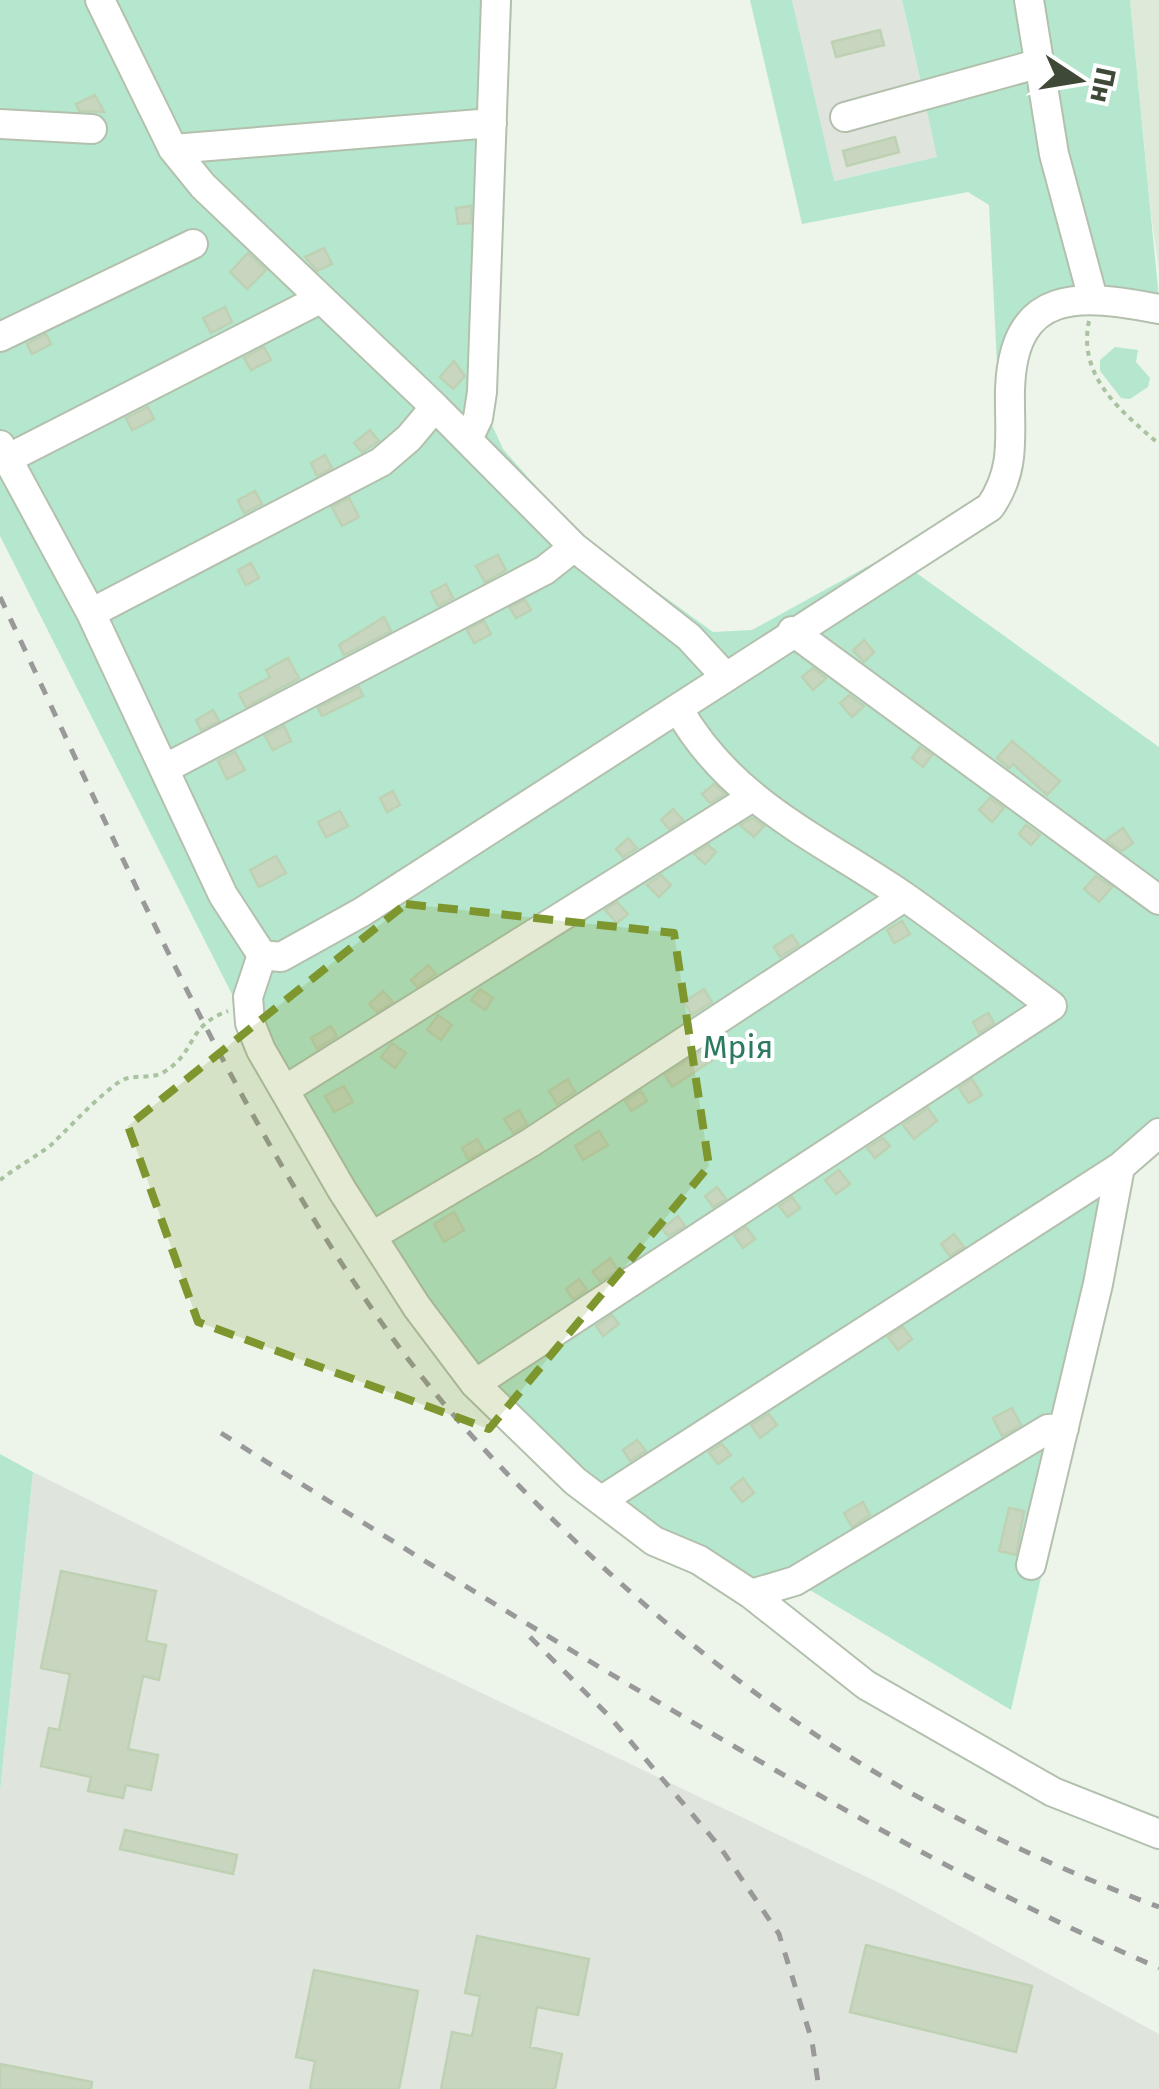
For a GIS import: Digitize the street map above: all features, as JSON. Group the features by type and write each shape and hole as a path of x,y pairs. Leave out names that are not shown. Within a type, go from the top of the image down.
{"street":[{"path":"100,0 173,150 203,186 435,406 574,546 689,637 724,676"},
{"path":"468,439 478,418 482,392 496,0"},
{"path":"1029,0 1054,154 1093,299"},
{"path":"845,116 1037,64"},
{"path":"173,150 492,123"},
{"path":"0,124 92,130"},
{"path":"0,337 192,244"},
{"path":"262,955 281,956 330,931 990,507 1009,474 1015,353 1028,326 1046,309 1072,298 1159,310"},
{"path":"262,955 223,894 91,614 4,452 320,299"},
{"path":"91,614 381,462 409,438 435,406"},
{"path":"164,769 546,570 574,546"},
{"path":"792,631 1159,900"},
{"path":"475,1384 1052,1006 904,896 751,798 701,748 679,710"},
{"path":"286,1090 751,798"},
{"path":"374,1235 530,1144 904,896"},
{"path":"262,955 248,997 250,1023 342,1190 417,1307 475,1384 574,1480 654,1541 698,1560 751,1594 866,1685 1053,1792 1159,1834"},
{"path":"602,1500 1120,1167 1159,1132"},
{"path":"1031,1565 1120,1167"},
{"path":"751,1594 794,1581 1048,1429 1064,1428"}],"path":[{"path":"1093,299 1086,335 1090,363 1110,402 1159,444"},
{"path":"0,1180 33,1153 50,1146 59,1133 123,1078 161,1075 186,1054 205,1020 248,997"}],"highlighted area":[{"path":"406,904 674,933 709,1166 489,1429 198,1322 128,1126"}],"shaded area":[{"path":"792,0 902,0 938,157 833,181"},
{"path":"1130,0 1159,0 1159,270 1151,213"},
{"path":"33,1472 350,1630 894,1890 1159,2034 1159,2089 0,2089 0,1792"}],"green space":[{"name":"Мрія","path":"0,0 512,0 492,425 503,449 578,534 713,632 752,630 890,554 1159,747 1159,1145 1132,1176 1011,1710 803,1586 748,1600 469,1387 245,1020 0,536"},
{"path":"750,0 792,0 834,181 937,157 925,102 1029,74 1078,290 1049,292 1015,319 998,384 989,205 968,192 802,224"},
{"path":"902,0 1018,0 1025,60 922,87"},
{"path":"1036,0 1130,0 1159,299 1104,286 1087,252"},
{"path":"1115,347 1138,350 1136,362 1150,378 1148,387 1130,399 1121,398 1100,371 1100,360"},
{"path":"0,1454 33,1472 0,1792"}],"building":[{"path":"880,30 884,45 836,57 832,42"},
{"path":"95,95 104,112 79,111 76,104"},
{"path":"895,137 899,152 847,166 843,151"},
{"path":"471,206 471,223 458,224 456,208"},
{"path":"324,248 332,264 317,271 305,257"},
{"path":"248,253 266,270 247,289 230,272"},
{"path":"225,307 232,322 211,333 203,318"},
{"path":"46,334 51,344 32,354 27,344"},
{"path":"264,347 271,360 251,370 244,358"},
{"path":"454,361 465,376 453,389 440,377"},
{"path":"148,407 154,419 132,430 126,418"},
{"path":"370,430 379,441 362,452 354,443"},
{"path":"325,455 332,468 317,476 311,463"},
{"path":"255,491 262,504 244,513 238,500"},
{"path":"349,498 359,517 342,526 332,507"},
{"path":"498,555 506,570 485,582 476,566"},
{"path":"251,563 259,578 246,585 238,570"},
{"path":"446,584 453,598 438,606 431,592"},
{"path":"525,600 531,610 516,618 510,608"},
{"path":"384,617 391,631 344,655 339,645"},
{"path":"484,621 491,634 474,643 467,630"},
{"path":"864,640 874,652 864,662 853,650"},
{"path":"288,658 299,678 246,707 239,694 270,677 266,670"},
{"path":"813,668 826,678 813,690 802,677"},
{"path":"359,687 363,696 322,716 318,708"},
{"path":"849,695 864,706 852,717 840,703"},
{"path":"213,710 219,721 201,730 196,720"},
{"path":"284,726 291,741 273,750 265,736"},
{"path":"1012,741 1060,781 1047,795 1013,764 1009,768 997,758"},
{"path":"920,747 932,755 923,767 912,758"},
{"path":"235,752 245,770 227,779 218,761"},
{"path":"714,784 725,794 710,803 702,794"},
{"path":"393,791 400,805 387,812 380,798"},
{"path":"990,798 1004,808 992,822 979,810"},
{"path":"673,809 683,820 669,829 661,820"},
{"path":"340,811 348,826 326,837 318,822"},
{"path":"753,818 764,826 754,837 740,825"},
{"path":"1026,825 1040,835 1031,845 1019,834"},
{"path":"1123,828 1133,843 1122,851 1106,840"},
{"path":"628,838 637,848 623,857 616,849"},
{"path":"708,845 716,852 705,864 694,854"},
{"path":"276,856 286,873 259,887 250,870"},
{"path":"661,875 671,885 659,897 647,885"},
{"path":"1096,876 1112,887 1099,902 1084,889"},
{"path":"617,902 628,914 617,923 605,910"},
{"path":"902,921 910,934 894,943 887,930"},
{"path":"792,935 799,945 780,957 774,947"},
{"path":"428,965 436,974 417,987 411,980"},
{"path":"480,989 493,998 485,1010 471,1000"},
{"path":"704,989 712,1002 692,1015 684,1002"},
{"path":"383,991 393,1002 377,1012 369,1004"},
{"path":"988,1013 994,1023 979,1033 973,1022"},
{"path":"438,1015 452,1025 441,1040 427,1030"},
{"path":"331,1026 337,1036 317,1049 311,1038"},
{"path":"725,1035 732,1047 672,1087 665,1075"},
{"path":"392,1043 406,1053 395,1068 381,1057"},
{"path":"568,1079 575,1092 557,1104 549,1091"},
{"path":"972,1079 982,1095 969,1103 959,1088"},
{"path":"344,1086 353,1102 334,1112 325,1096"},
{"path":"641,1091 647,1101 631,1111 625,1101"},
{"path":"928,1108 937,1121 914,1139 903,1125"},
{"path":"519,1110 527,1124 513,1133 504,1119"},
{"path":"599,1131 608,1145 583,1160 575,1146"},
{"path":"883,1138 890,1146 875,1158 867,1148"},
{"path":"477,1139 484,1150 468,1159 462,1148"},
{"path":"839,1170 850,1184 836,1194 825,1180"},
{"path":"717,1187 726,1199 713,1207 705,1196"},
{"path":"792,1197 800,1208 788,1217 779,1206"},
{"path":"454,1212 464,1230 444,1242 434,1224"},
{"path":"678,1216 685,1226 668,1236 662,1229"},
{"path":"746,1227 755,1239 743,1248 734,1235"},
{"path":"954,1234 964,1247 950,1256 941,1244"},
{"path":"610,1258 618,1270 600,1281 592,1272"},
{"path":"579,1279 587,1290 573,1299 566,1289"},
{"path":"612,1315 619,1324 603,1336 596,1326"},
{"path":"903,1327 912,1339 898,1350 888,1337"},
{"path":"1012,1408 1021,1425 1002,1436 993,1418"},
{"path":"769,1414 777,1425 760,1438 751,1425"},
{"path":"637,1440 646,1451 630,1461 623,1450"},
{"path":"722,1444 731,1455 718,1464 709,1452"},
{"path":"743,1478 754,1493 742,1502 731,1488"},
{"path":"863,1502 870,1515 852,1527 844,1513"},
{"path":"1009,1508 1024,1511 1016,1555 999,1551"},
{"path":"61,1571 156,1591 146,1641 166,1645 159,1680 143,1676 128,1749 158,1755 151,1790 126,1785 123,1798 88,1791 91,1777 41,1766 49,1728 59,1730 70,1674 41,1668"},
{"path":"125,1830 237,1855 233,1874 120,1849"},
{"path":"477,1936 589,1959 578,2015 537,2007 530,2047 562,2054 555,2089 441,2089 452,2032 472,2036 480,1996 465,1993"},
{"path":"866,1945 1032,1986 1016,2052 850,2012"},
{"path":"314,1970 418,1991 399,2089 310,2089 315,2061 296,2057"},
{"path":"0,2064 92,2082 91,2089 0,2089"}],"railway":[{"path":"0,597 135,884 230,1073 337,1256 396,1343 458,1420 548,1515 639,1599 775,1707 919,1798 995,1837 1159,1907"},
{"path":"221,1433 542,1632 789,1778 998,1892 1159,1968"},
{"path":"530,1637 609,1716 720,1847 779,1934 812,2041 819,2089"}]}
